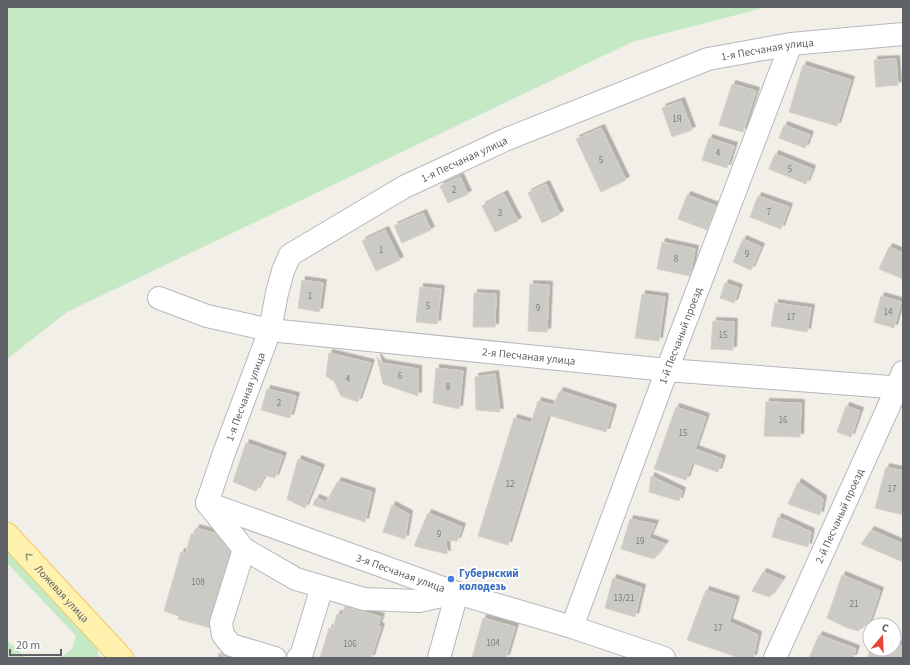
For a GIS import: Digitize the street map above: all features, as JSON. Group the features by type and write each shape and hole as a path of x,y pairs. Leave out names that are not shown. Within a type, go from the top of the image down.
{"main road":[{"name":"Ложевая улица","path":"7,534 102,637 108,658"},
{"path":"102,637 122,658"}],"street":[{"name":"1-я Песчаная улица","path":"207,503 270,330 281,278 290,255 404,187 507,139 708,59 791,44 903,34"},
{"name":"1-й Песчаный проезд","path":"572,627 667,370 791,44"},
{"name":"2-я Песчаная улица","path":"159,298 207,316 270,330 667,370 901,383"},
{"name":"2-й Песчаный проезд","path":"775,658 901,383"},
{"path":"207,503 244,549 296,579 364,599 419,601 456,593 439,658"},
{"name":"3-я Песчаная улица","path":"207,503 456,593 572,627 664,658"},
{"path":"244,549 221,623 223,635 231,644 264,656"},
{"path":"298,658 301,656 322,586"}],"green space":[{"path":"7,7 767,7 632,42 67,312 7,359"},
{"path":"7,550 98,645 98,658 60,658 72,649 76,636 7,563"},
{"path":"7,640 26,658 7,658"}],"building":[{"path":"896,59 898,85 876,87 874,60"},
{"path":"803,65 851,80 837,126 789,112"},
{"path":"732,84 756,91 743,132 719,125"},
{"path":"681,101 692,130 672,137 662,108"},
{"path":"784,125 810,135 805,148 779,138"},
{"path":"601,128 626,180 601,192 576,139"},
{"path":"709,138 734,146 727,168 702,160"},
{"path":"775,154 812,169 806,184 769,169"},
{"path":"460,177 468,194 448,203 440,186"},
{"path":"546,184 560,214 542,223 528,193"},
{"path":"504,194 518,221 495,232 482,206"},
{"path":"687,195 716,206 707,230 678,219"},
{"path":"758,196 789,207 781,229 750,217"},
{"path":"423,213 431,230 402,243 394,226"},
{"path":"385,230 400,260 376,271 362,241"},
{"path":"743,239 761,247 751,270 733,262"},
{"path":"662,242 695,249 690,276 657,269"},
{"path":"889,247 903,253 903,279 879,269"},
{"path":"302,280 323,283 319,312 298,308"},
{"path":"725,283 739,288 734,303 720,298"},
{"path":"530,284 549,285 547,332 528,331"},
{"path":"420,287 441,289 437,324 416,322"},
{"path":"474,293 496,294 495,327 473,327"},
{"path":"642,294 665,297 659,341 635,338"},
{"path":"881,296 901,302 894,328 874,322"},
{"path":"775,303 811,308 807,332 771,326"},
{"path":"713,321 734,322 733,350 711,349"},
{"path":"329,353 371,363 358,402 341,396 334,381 326,376"},
{"path":"377,357 382,363 418,369 418,396 383,384"},
{"path":"436,368 463,371 459,409 433,403"},
{"path":"495,374 500,412 476,410 475,377"},
{"path":"267,389 296,396 290,418 261,410"},
{"path":"560,391 613,408 606,432 548,415 508,545 478,536 514,418 531,423 538,401 553,405"},
{"path":"766,402 801,403 800,437 764,436"},
{"path":"846,406 860,411 851,437 837,432"},
{"path":"676,407 706,417 695,449 722,459 718,472 692,463 686,480 654,469"},
{"path":"246,443 283,456 275,478 265,475 256,491 233,482"},
{"path":"298,459 321,468 305,508 287,499"},
{"path":"886,467 903,471 903,515 875,508"},
{"path":"651,476 682,491 679,501 649,492"},
{"path":"338,481 372,492 365,522 313,505 316,498 326,502"},
{"path":"798,482 823,499 820,515 788,504"},
{"path":"392,505 409,514 405,539 383,532"},
{"path":"428,513 462,527 457,541 446,540 447,554 414,546"},
{"path":"778,517 811,532 808,547 772,537"},
{"path":"630,519 655,524 649,538 665,544 654,559 621,549"},
{"path":"196,528 232,538 234,547 211,628 178,619 179,616 164,611 181,552 186,553 191,534 194,535"},
{"path":"871,530 903,544 903,562 861,544"},
{"path":"763,572 782,580 770,597 752,591"},
{"path":"842,575 880,591 871,617 862,617 862,628 858,631 845,627 827,618"},
{"path":"613,578 642,588 635,617 605,608"},
{"path":"706,590 736,600 729,622 758,635 753,658 740,658 687,640"},
{"path":"345,606 381,617 378,626 381,627 371,658 320,658 329,628 333,629 337,614 342,615"},
{"path":"483,618 515,627 506,658 472,658"},
{"path":"819,635 856,649 853,658 809,658"},
{"path":"903,646 903,658 868,658 902,657"},
{"path":"219,653 237,658 218,658"}],"place":[{"name":"Губернский колодезь","path":"451,579"}]}
